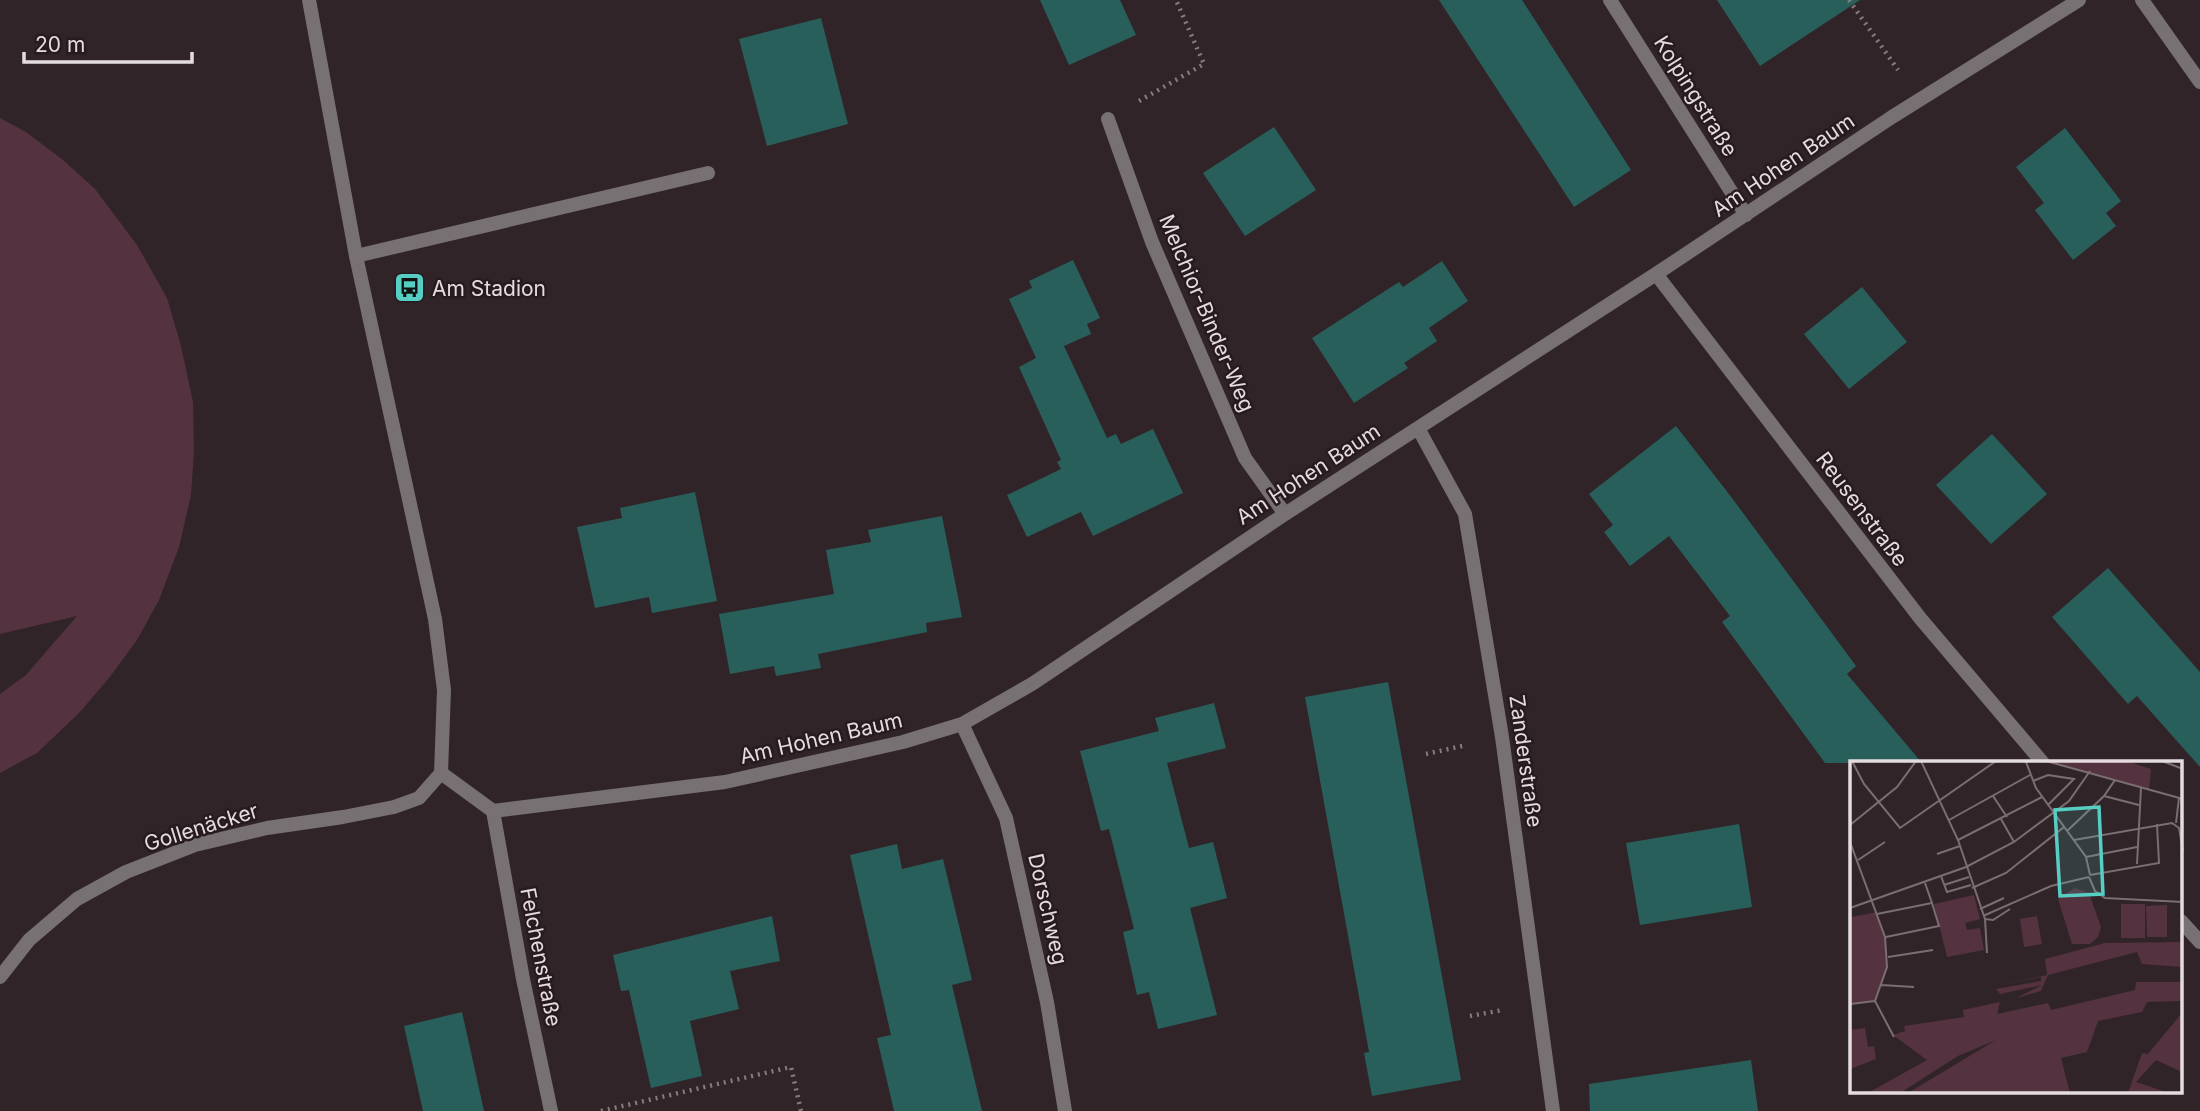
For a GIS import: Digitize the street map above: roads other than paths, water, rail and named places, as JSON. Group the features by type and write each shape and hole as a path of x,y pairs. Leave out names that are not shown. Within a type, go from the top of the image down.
{"street":[{"path":"309,0 356,256 436,619 444,690 441,773 493,811"},
{"name":"Kolpingstraße","path":"1610,0 1746,215"},
{"name":"Am Hohen Baum","path":"493,811 725,782 903,742 962,724 1032,684 1284,514 1656,274 1919,100 2079,0"},
{"path":"2142,0 2200,82"},
{"name":"Melchior-Binder-Weg","path":"1108,119 1152,242 1245,458 1284,514"},
{"path":"356,256 708,173"},
{"name":"Reusenstraße","path":"1656,274 1920,618 2041,761"},
{"name":"Zanderstraße","path":"1418,428 1465,514 1502,737 1553,1111"},
{"name":"Dorschweg","path":"962,724 1006,818 1047,1002 1065,1111"},
{"name":"Gollenäcker","path":"0,977 29,940 77,899 126,872 195,845 267,828 394,807 419,797 441,773"},
{"name":"Felchenstraße","path":"493,811 523,979 551,1111"},
{"path":"2182,922 2200,942"}],"place":[{"name":"Am Stadion","path":"409,288"}]}
